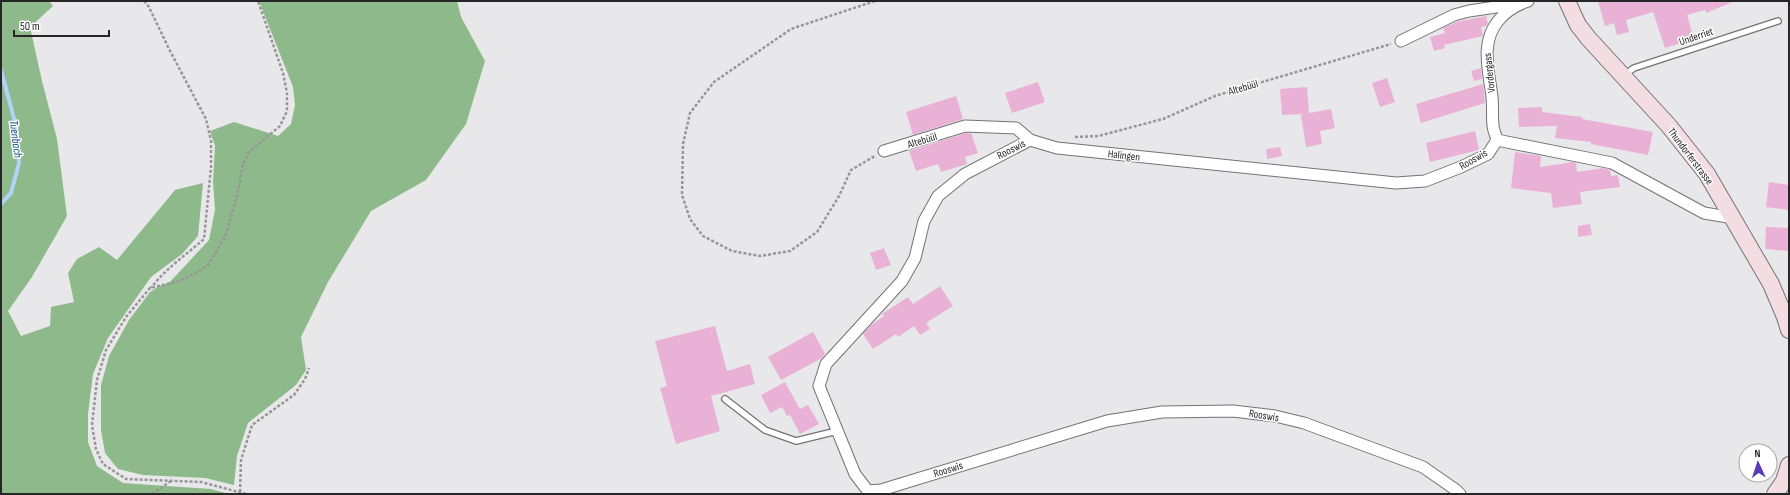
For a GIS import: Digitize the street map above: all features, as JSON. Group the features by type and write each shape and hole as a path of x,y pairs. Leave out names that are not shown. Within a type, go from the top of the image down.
{"street":[{"name":"Vordergass","path":"1497,140 1493,125 1493,106 1486,52 1488,40 1491,29 1502,16 1517,4 1528,1"},
{"name":"Thundorferstrasse","path":"1567,1 1578,24 1589,39 1669,126 1706,174 1734,218 1771,284 1789,330"},
{"path":"1401,41 1454,15 1469,11 1517,4"},
{"name":"Altebüül","path":"884,151 965,126 1016,128 1030,140"},
{"name":"Rooswis","path":"1030,140 965,174 938,196 924,221 915,258 902,281 826,364 819,386 855,474 868,491 881,490 1107,421 1162,412 1233,411 1275,416 1304,423 1423,467 1460,494"},
{"name":"Halingen","path":"1030,140 1057,148 1220,165"},
{"name":"Rooswis","path":"1220,165 1396,183 1425,181 1461,167 1488,154 1497,140 1612,164 1704,213 1734,218"},
{"path":"1775,494 1784,482 1789,465"}],"lane":[{"name":"Underriet","path":"1623,76 1634,68 1778,21"},
{"path":"725,399 765,430 796,441 837,431"}],"path":[{"path":"144,1 149,7 169,49 206,119 211,141 211,167 204,239 180,261 161,275 126,317 106,350 97,380 92,425 96,449 103,464 126,479 201,482 246,494"},
{"path":"150,288 179,281 208,265 225,237 237,196 243,164 248,153 280,126 287,110 287,93 283,73 258,1"},
{"path":"875,1 791,29 714,82 690,114 683,144 682,195 690,219 703,236 732,250 760,256 790,251 817,232 839,196 851,170 884,151"},
{"name":"Altebüül","path":"1068,138 1098,136 1163,119 1216,96 1401,41"},
{"path":"240,492 241,460 252,426 294,395 305,379 309,368"},
{"path":"152,494 171,481"}],"green space":[{"path":"1,1 49,1 53,6 30,27 57,139 67,216 32,277 8,311 21,336 50,326 51,307 74,302 68,273 77,259 99,247 117,260 175,190 203,183 198,236 182,254 151,277 108,338 93,374 88,414 88,442 97,466 123,483 211,489 229,494 1,494"},
{"path":"259,1 457,1 461,17 485,61 466,124 426,180 371,211 328,282 301,337 306,370 296,385 248,423 237,456 234,485 205,478 143,475 118,469 105,453 101,430 101,385 109,356 129,320 150,292 159,286 169,283 209,240 215,210 213,182 215,146 210,131 234,122 278,136 291,124 295,105 293,87"}],"building":[{"path":"1598,1 1735,1 1706,13 1705,10 1687,15 1694,39 1665,48 1653,12 1626,20 1629,32 1617,35 1614,23 1605,26"},
{"path":"1486,16 1488,24 1481,27 1483,36 1444,45 1445,48 1434,51 1430,37 1445,33 1443,28 1456,22"},
{"path":"1481,68 1482,79 1474,81 1471,71"},
{"path":"1387,78 1395,102 1380,107 1372,83"},
{"path":"1038,82 1045,102 1012,113 1005,93"},
{"path":"1483,84 1485,103 1421,123 1416,104"},
{"path":"1307,87 1309,113 1331,109 1335,128 1320,131 1322,144 1306,147 1301,115 1304,114 1282,115 1280,89"},
{"path":"956,96 963,119 913,135 906,112"},
{"path":"1542,107 1542,112 1582,117 1582,119 1653,132 1648,155 1591,144 1591,142 1555,138 1557,126 1519,127 1518,108"},
{"path":"1475,131 1479,150 1430,162 1426,143"},
{"path":"966,133 971,133 978,153 965,157 967,164 941,172 938,164 916,171 909,151"},
{"path":"1280,147 1282,156 1267,159 1266,149"},
{"path":"1515,152 1541,156 1540,167 1573,162 1576,163 1577,172 1603,168 1610,170 1611,176 1618,175 1620,187 1580,192 1582,204 1553,208 1551,193 1511,188"},
{"path":"1769,182 1789,185 1789,210 1766,207"},
{"path":"1590,224 1592,235 1578,237 1578,226"},
{"path":"1766,227 1789,228 1789,251 1765,249"},
{"path":"884,248 891,265 876,270 870,253"},
{"path":"940,286 953,306 926,323 930,329 920,335 914,326 898,337 896,334 873,349 863,334 871,325 884,316 882,314 908,297 913,304"},
{"path":"715,326 727,371 750,364 755,384 711,396 720,431 676,444 660,388 667,386 655,341"},
{"path":"813,332 825,354 822,358 781,380 768,357"},
{"path":"785,382 800,409 808,405 819,424 800,434 790,415 787,416 782,407 770,413 761,395"}],"waterway":[{"name":"Tuenbach","path":"1,70 16,126 19,163 11,193 1,204"}]}
